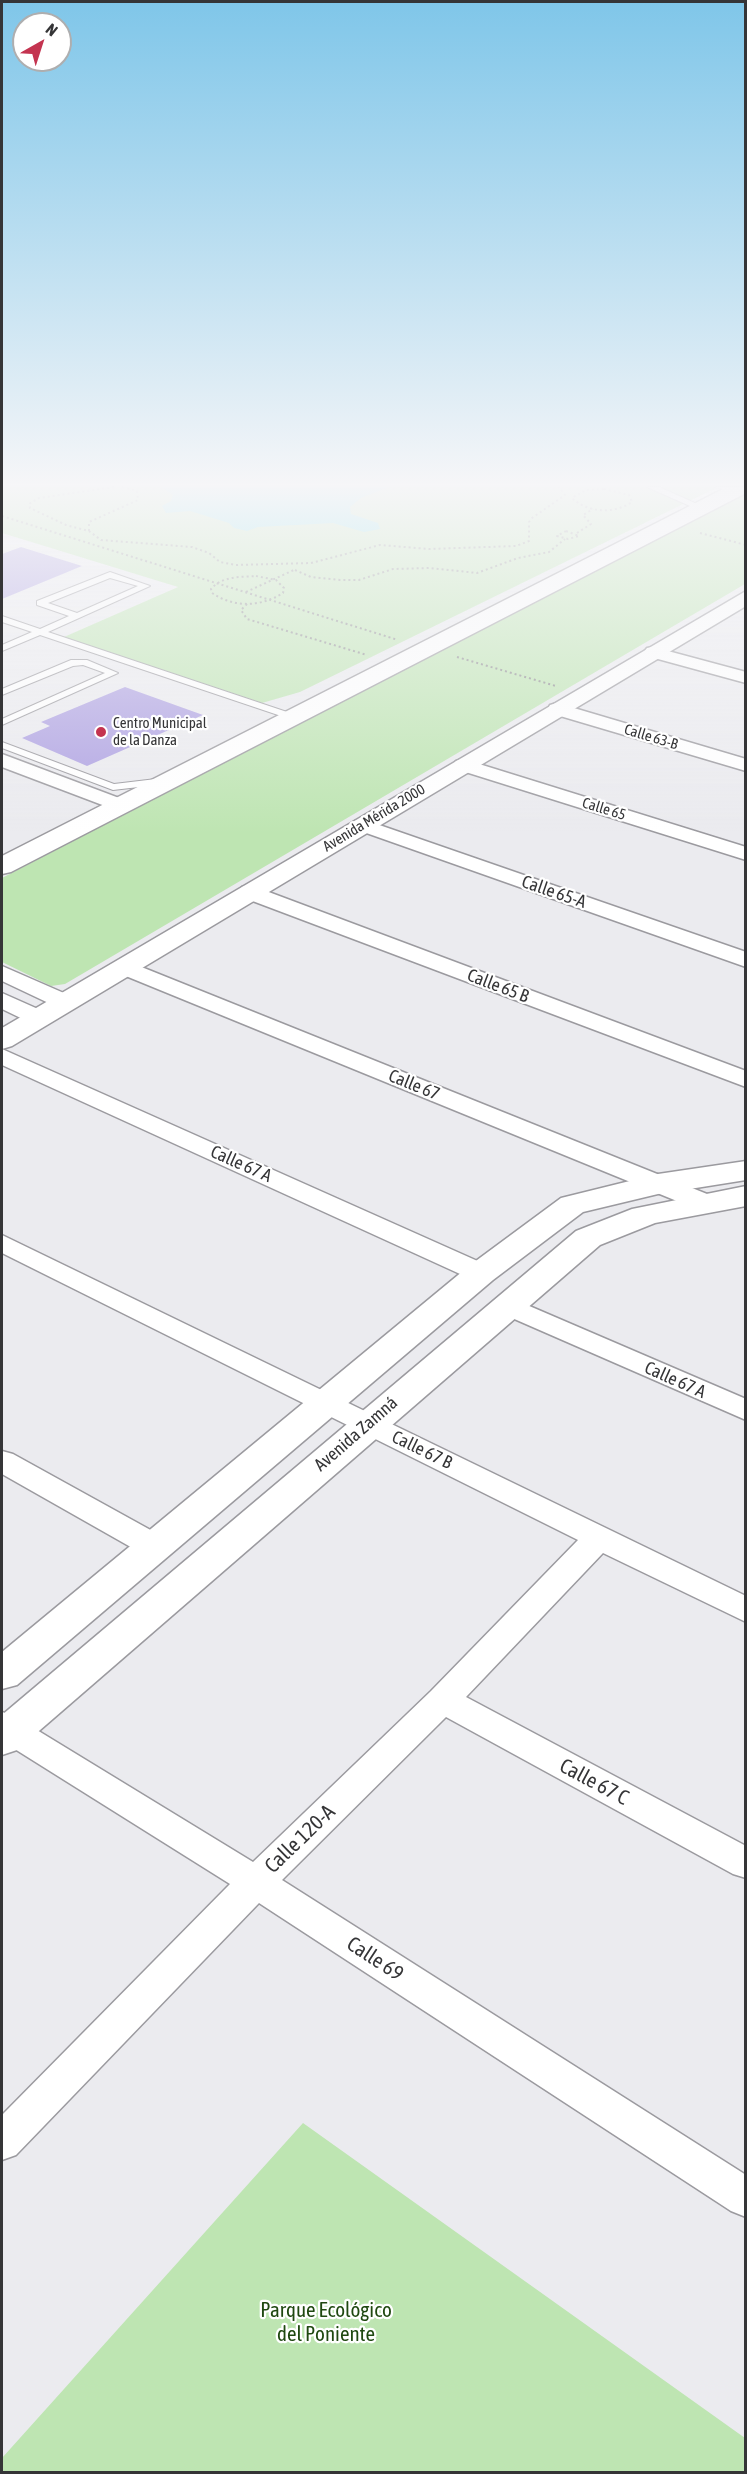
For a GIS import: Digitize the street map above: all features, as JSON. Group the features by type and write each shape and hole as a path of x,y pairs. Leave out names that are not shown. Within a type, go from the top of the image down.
{"main road":[{"path":"2,864 517,602"},
{"name":"Avenida Mérida 2000","path":"2,1040 739,602"},
{"name":"Avenida Zamná","path":"2,1674 481,1273 572,1205 658,1184 742,1175"},
{"name":"Avenida Zamná","path":"5,1731 588,1238 604,1229 703,1202 742,1175"}],"street":[{"path":"653,652 746,678"},
{"name":"Calle 63-B","path":"557,709 746,765"},
{"path":"2,760 120,805"},
{"name":"Calle 65","path":"463,765 746,854"},
{"name":"Calle 65-A","path":"362,825 746,960"},
{"name":"Calle 65 B","path":"250,892 746,1080"},
{"name":"Calle 67","path":"124,967 703,1202"},
{"path":"2,973 65,1002"},
{"path":"2,1000 39,1018"},
{"name":"Calle 67 A","path":"2,1056 481,1273"},
{"name":"Calle 67 B","path":"2,1243 746,1610"},
{"name":"Calle 67 A","path":"506,1305 746,1411"},
{"path":"2,1461 154,1546"},
{"name":"Calle 120-A","path":"2,2142 256,1882 442,1700 599,1538"},
{"name":"Calle 67 C","path":"442,1700 746,1864"},
{"name":"Calle 69","path":"5,1731 256,1882 746,2198"}],"lane":[{"path":"41,602 77,615"},
{"path":"2,648 107,602"},
{"path":"2,619 293,717"},
{"path":"2,692 70,663 84,662 113,673 2,722"},
{"path":"2,745 113,787 139,786 173,778"}],"path":[{"path":"252,602 248,603 241,610 247,619 369,656"},
{"path":"278,602 583,694"}],"green space":[{"path":"143,602 483,602 300,692 262,703 64,637"},
{"path":"531,602 714,602 65,984 51,986 2,962 2,878"},
{"name":"Parque Ecológico del Poniente","path":"303,2123 745,2438 745,2472 2,2472 2,2458"}],"building":[{"name":"Centro Municipal de la Danza","path":"125,687 203,715 87,766 22,738 50,726 41,722"}],"place":[{"name":"Centro Municipal de la Danza","path":"101,732"}]}
